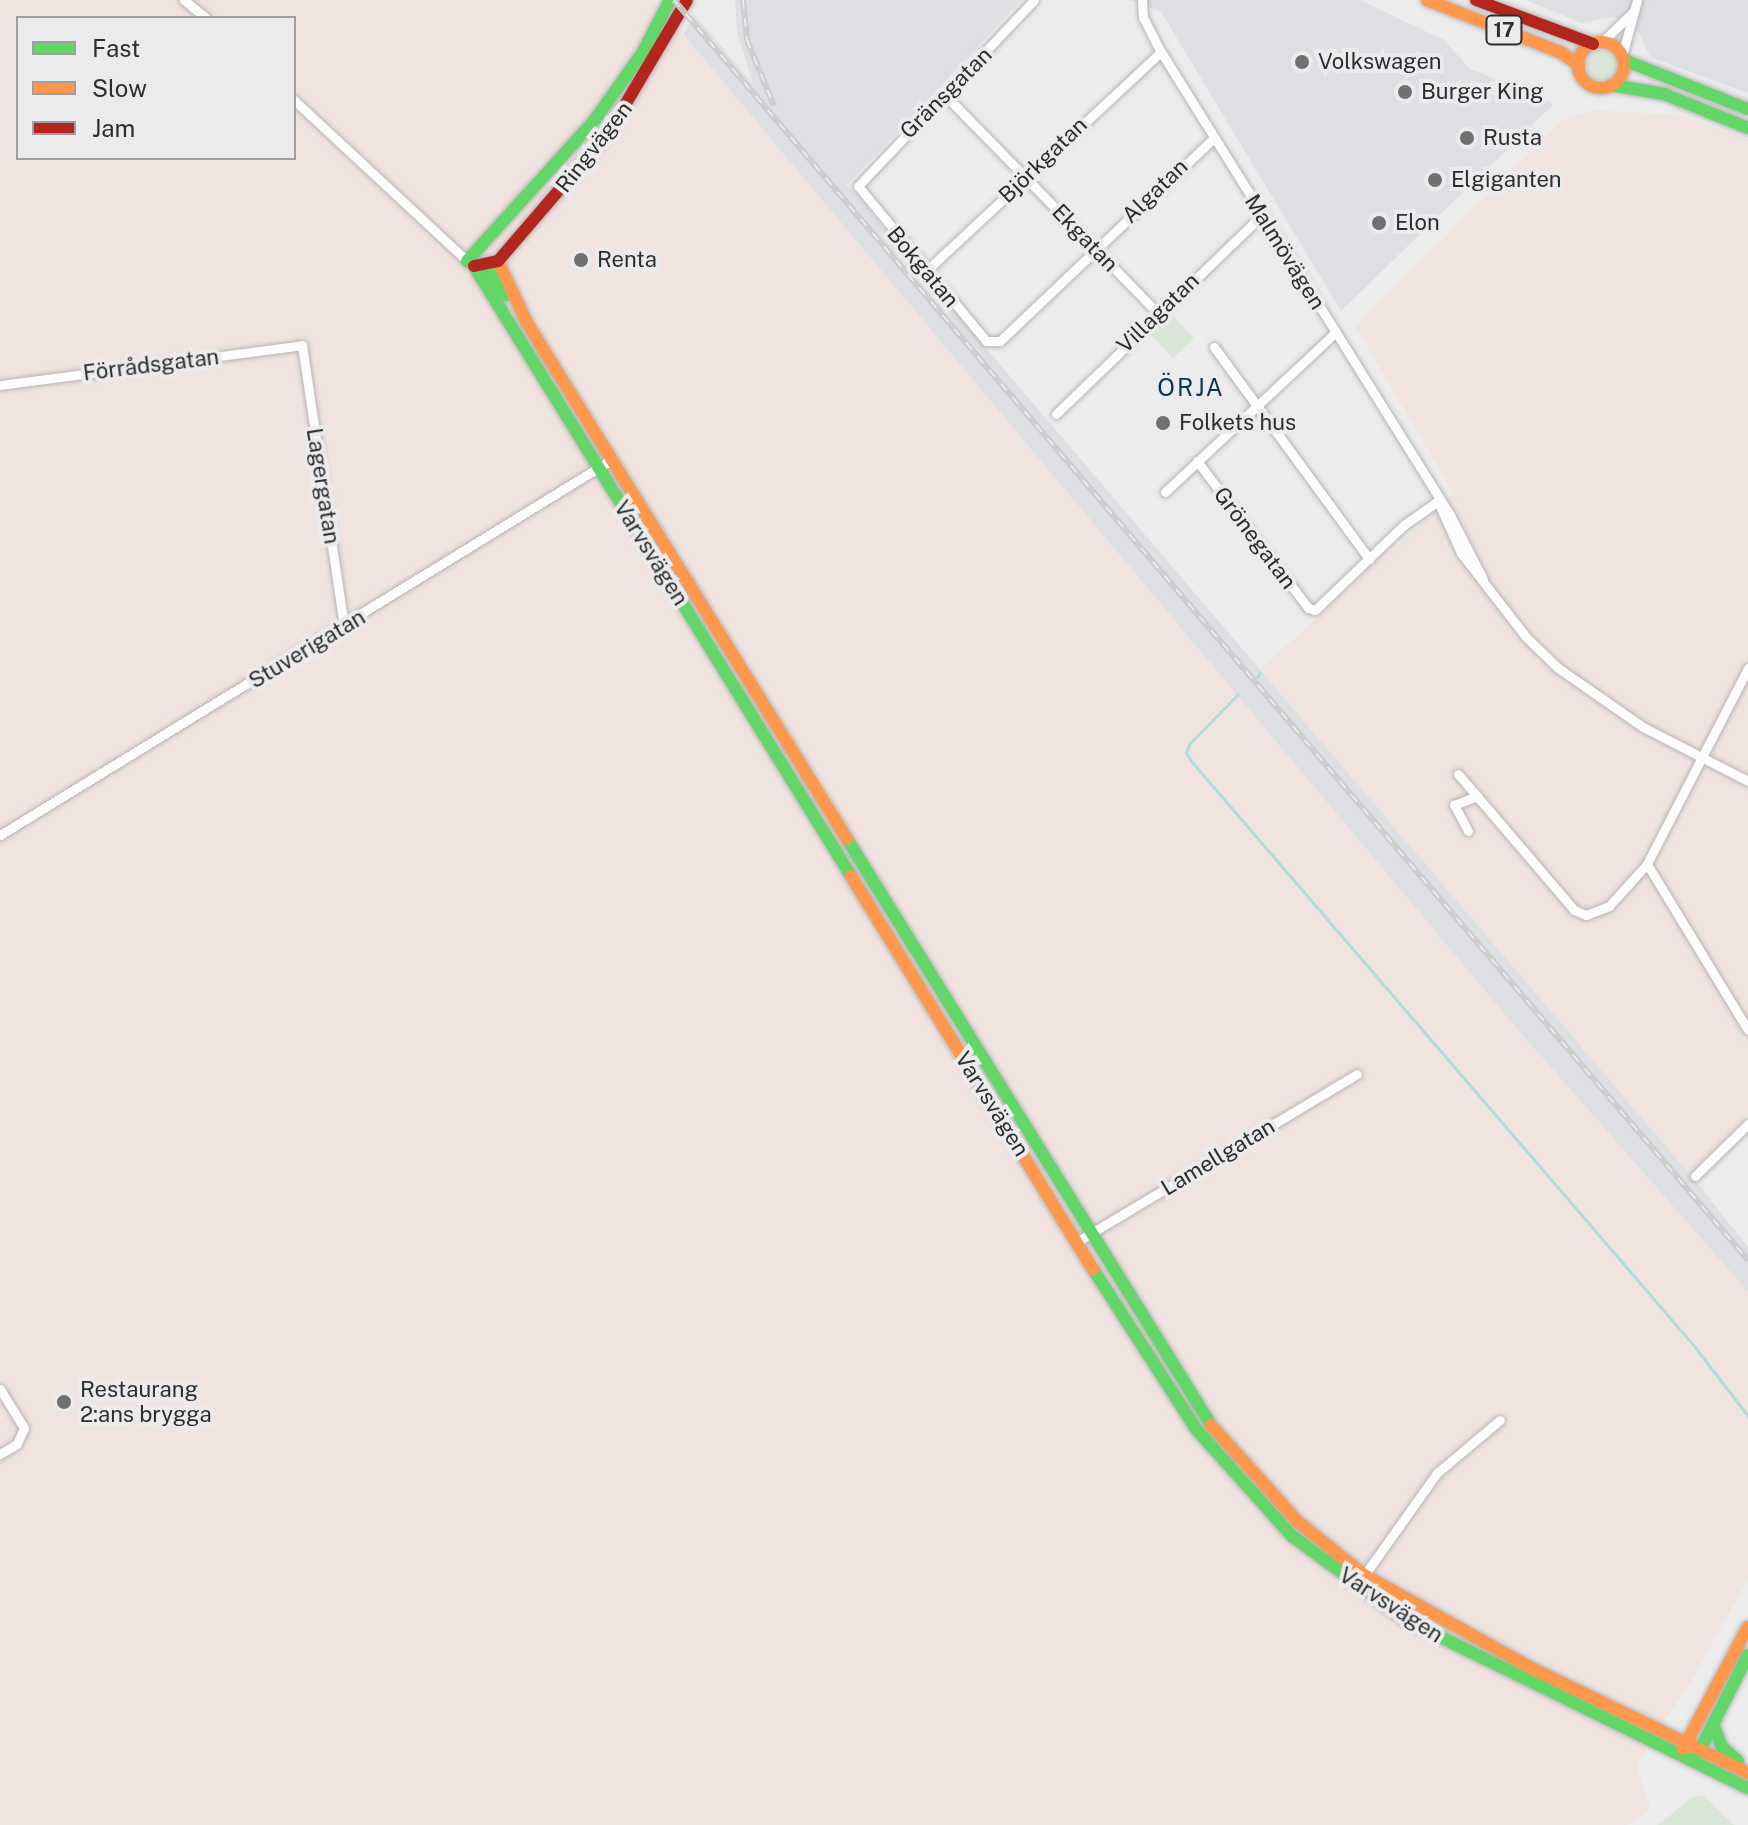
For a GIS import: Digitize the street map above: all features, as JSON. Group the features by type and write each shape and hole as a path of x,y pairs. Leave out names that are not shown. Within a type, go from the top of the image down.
{"main road":[{"name":"Ringvägen","path":"470,264 594,121 643,52 670,0"},
{"name":"Ringvägen","path":"498,261 609,132 687,0"},
{"name":"17","path":"1427,0 1562,53 1579,65 1588,83 1664,94 1748,128"},
{"name":"17","path":"1476,0 1598,43 1623,58 1748,109"},
{"path":"1579,65 1598,43"},
{"path":"1611,85 1621,76 1623,58"},
{"path":"470,264 498,261"},
{"name":"Varvsvägen","path":"498,261 527,323"},
{"name":"Varvsvägen","path":"470,264 490,272 527,323 1084,1238 1196,1429 1260,1505 1419,1627 1690,1754"},
{"name":"Varvsvägen","path":"470,264 1084,1238"},
{"path":"1690,1754 1748,1627"},
{"path":"1690,1754 1713,1724 1748,1655"},
{"path":"1713,1724 1727,1754 1748,1770"},
{"path":"1690,1754 1748,1770"},
{"path":"1690,1754 1748,1788"}],"street":[{"path":"184,0 204,16"},
{"name":"Gränsgatan","path":"858,186 1034,0"},
{"name":"Malmövägen","path":"1142,0 1143,17 1161,52 1483,579 1526,637 1558,668 1601,701 1748,781"},
{"path":"1598,43 1636,5"},
{"path":"1623,58 1636,5"},
{"name":"Björkgatan","path":"926,271 1161,52"},
{"name":"Ekgatan","path":"945,95 1158,313"},
{"name":"Varvsvägen","path":"296,102 470,264"},
{"name":"Algatan","path":"993,344 1214,138"},
{"name":"Bokgatan","path":"858,186 926,271 993,344"},
{"name":"Villagatan","path":"1056,414 1262,215"},
{"path":"1165,492 1335,333"},
{"name":"Förrådsgatan","path":"0,385 302,345"},
{"name":"Lagergatan","path":"302,345 344,627"},
{"path":"1214,347 1259,402 1369,559 1438,501"},
{"name":"Stuverigatan","path":"1,831 344,627 611,460"},
{"name":"Grönegatan","path":"1197,461 1308,608 1315,610 1369,559"},
{"path":"1458,774 1470,781 1477,796 1574,910 1586,915 1609,906 1647,864 1748,668"},
{"path":"1468,831 1454,805 1477,796"},
{"path":"1647,864 1746,1024"},
{"name":"Lamellgatan","path":"1084,1238 1357,1074"},
{"path":"1695,1176 1748,1124"},
{"path":"0,1389 24,1428 17,1444 0,1454"},
{"path":"1361,1582 1437,1473 1500,1420"}],"shaded area":[{"path":"0,0 654,0 1507,1017 1748,1292 1748,1579 1692,1680 1636,1765 1651,1809 1628,1825 0,1825"},
{"path":"735,0 1021,0 847,185 1690,1174 1748,1247 1748,1292 1507,1017 683,34 694,14 753,84 737,31"},
{"path":"1129,0 1360,0 1444,40 1469,68 1554,104 1341,311 1161,12"},
{"path":"1526,0 1748,0 1748,93 1650,57 1637,28 1614,17 1581,23"},
{"path":"1594,110 1678,115 1748,139 1748,1117 1690,1174 1260,669 1454,494 1355,326 1562,120"}],"green space":[{"path":"1602,50 1613,54 1617,65 1613,76 1602,80 1591,76 1587,65 1591,54"},
{"path":"1171,314 1194,338 1173,358 1150,334"},
{"path":"1694,1796 1704,1796 1734,1825 1658,1825"}],"waterway":[{"path":"1238,694 1189,744 1186,753 1192,762 1695,1347 1748,1416"}],"railway":[{"path":"674,0 1748,1260"},
{"path":"743,0 747,40 774,106"}],"traffic: fast":[{"path":"506,295 490,272 467,261 594,121 643,52 670,0"},
{"path":"1624,60 1748,109"},
{"path":"1611,85 1664,94 1748,128"},
{"path":"474,266 851,876"},
{"path":"847,839 1211,1425"},
{"path":"1093,1269 1196,1429 1292,1536 1406,1620 1748,1788"},
{"path":"1697,1756 1748,1655"},
{"path":"1713,1724 1722,1747 1738,1761"}],"traffic: slow":[{"path":"1427,0 1562,53 1579,65"},
{"path":"1601,42 1617,49 1624,65 1617,81 1601,88 1585,81 1578,65 1585,49 1601,42"},
{"path":"498,261 527,323 847,839"},
{"path":"851,876 1093,1269"},
{"path":"1211,1425 1297,1521 1364,1575 1533,1669 1748,1773"},
{"path":"1683,1749 1748,1627"}],"traffic: jam":[{"path":"474,266 498,261 609,132 687,0"},
{"path":"1476,0 1593,44"}],"place":[{"name":"Volkswagen","path":"1302,62"},
{"name":"Burger King","path":"1405,92"},
{"name":"Rusta","path":"1467,138"},
{"name":"Elgiganten","path":"1435,180"},
{"name":"Elon","path":"1379,223"},
{"name":"Renta","path":"581,260"},
{"name":"Folkets hus","path":"1163,423"},
{"name":"Restaurang 2:ans brygga","path":"64,1402"}],"district":[{"name":"ÖRJA","path":"1191,388"}]}
